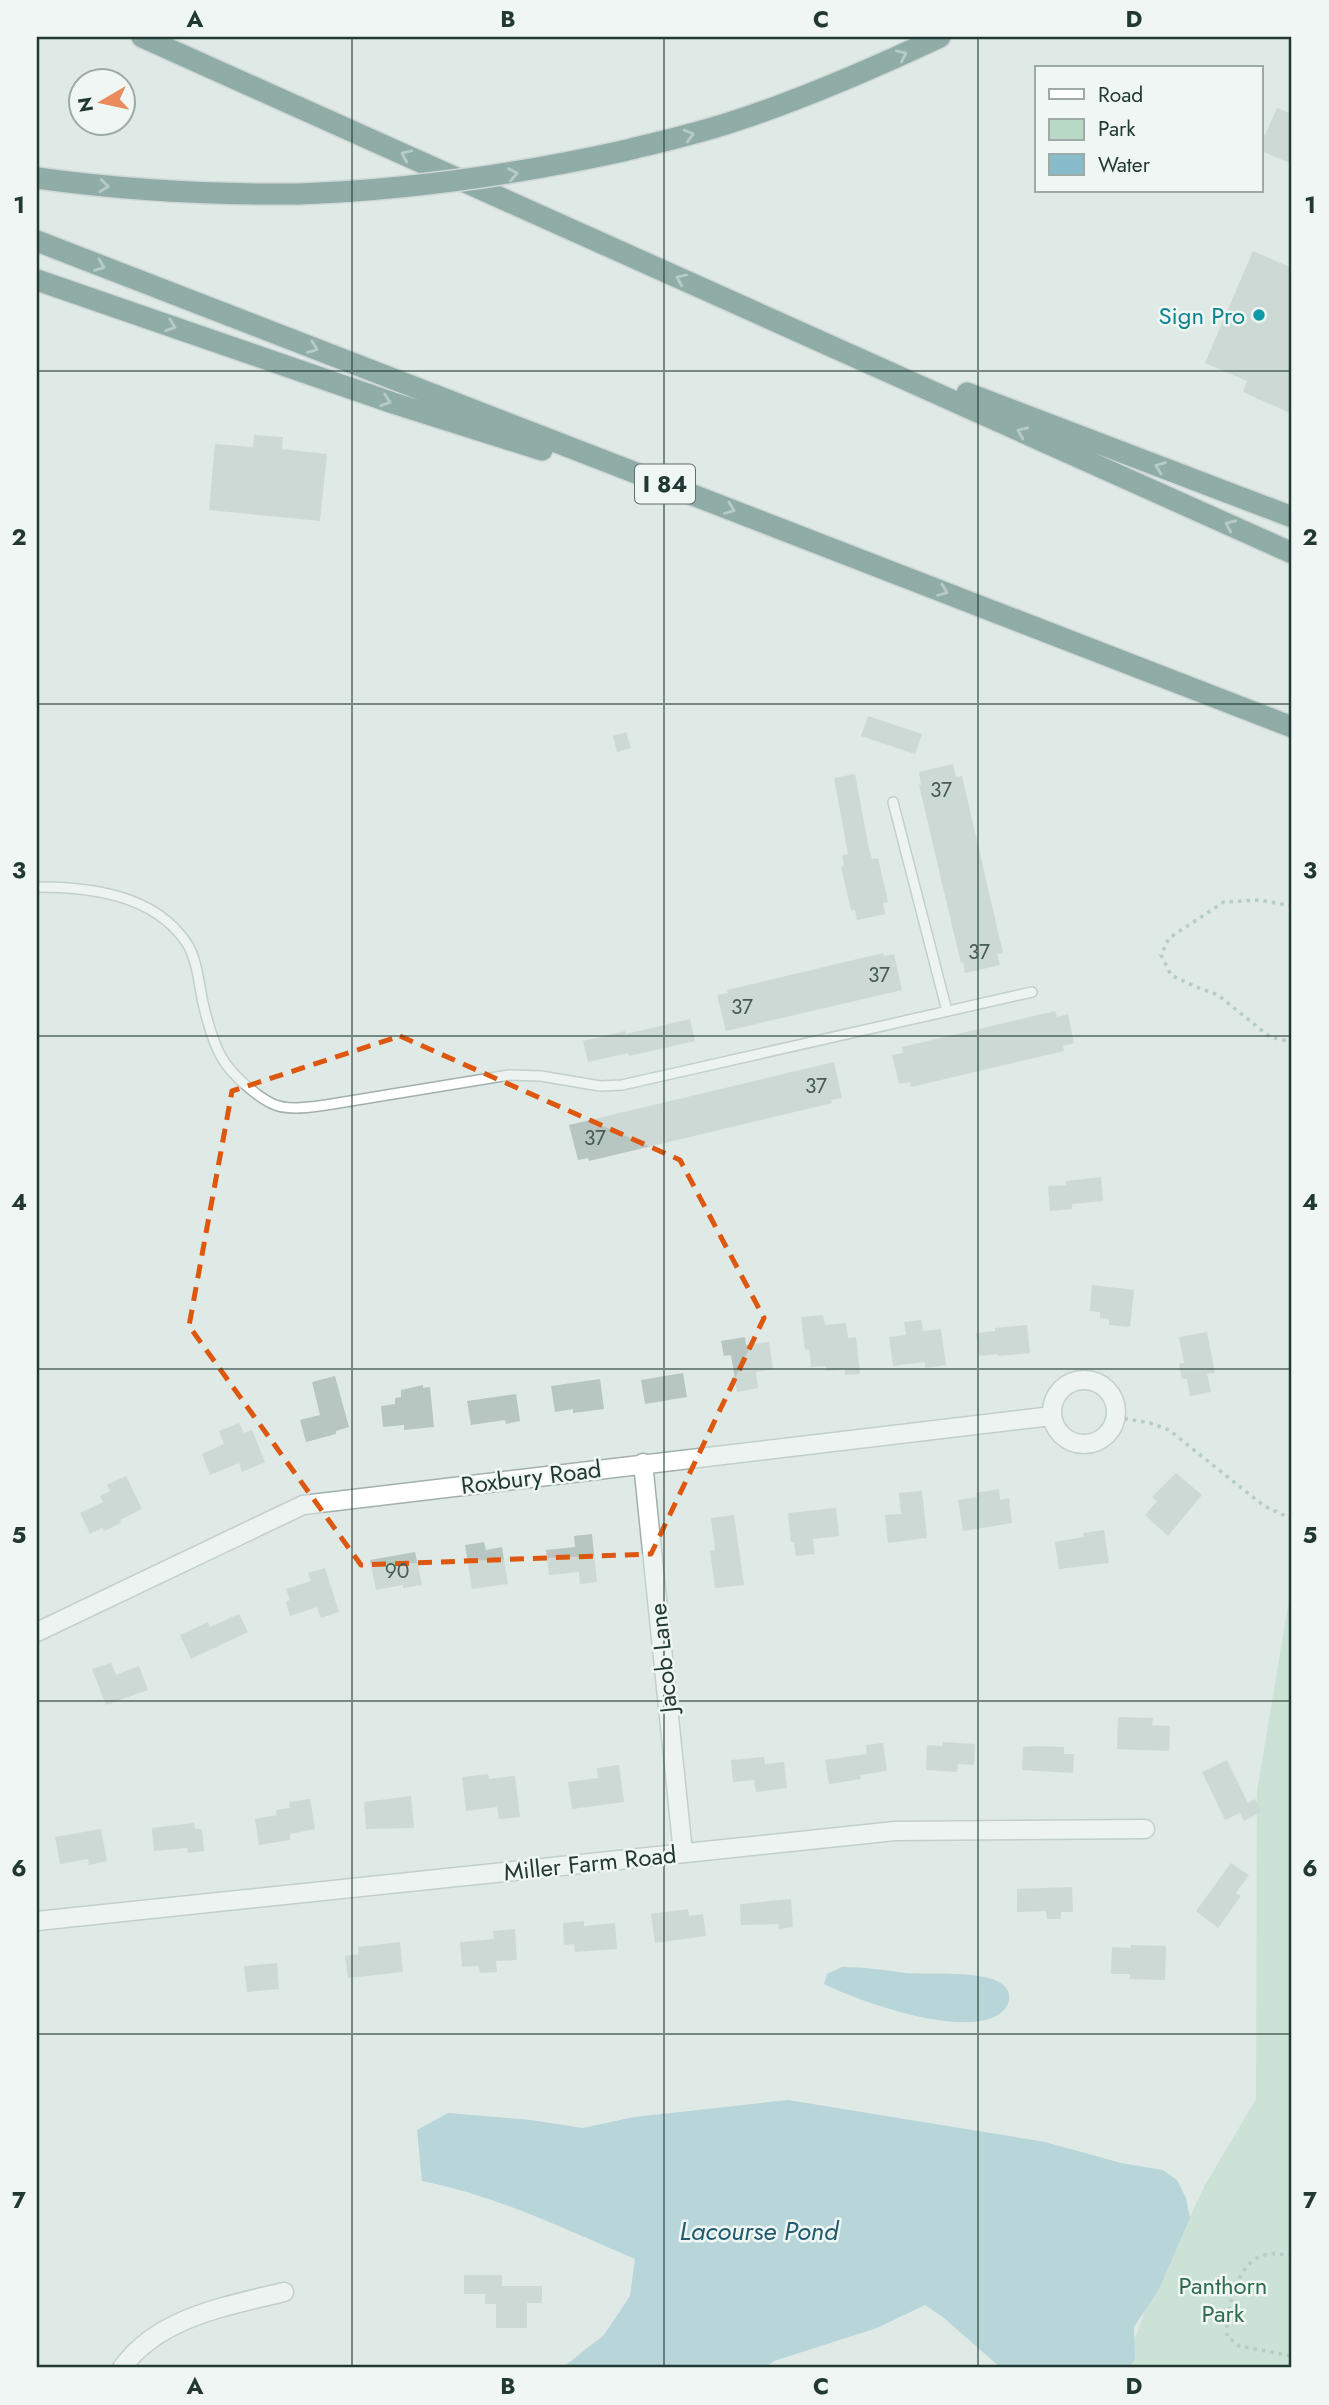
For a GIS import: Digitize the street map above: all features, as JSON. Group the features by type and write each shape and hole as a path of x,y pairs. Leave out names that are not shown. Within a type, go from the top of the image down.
{"highway":[{"path":"142,37 1292,553"},
{"path":"37,178 134,190 185,193 355,192 457,182 557,166 729,123 777,107 940,37"},
{"name":"I 84","path":"37,241 1292,727"},
{"path":"37,280 469,428 685,492"},
{"path":"725,299 1292,517"}],"street":[{"path":"1085,1380 1100,1384 1110,1392 1116,1407 1112,1429 1104,1438 1092,1444 1073,1443 1062,1436 1054,1425 1052,1416 1053,1404 1060,1391 1072,1382 1085,1380"},
{"name":"Roxbury Road","path":"37,1632 303,1505 1052,1416"},
{"name":"Jacob Lane","path":"643,1463 683,1853"},
{"name":"Miller Farm Road","path":"37,1921 895,1831 1146,1829"},
{"path":"121,2368 163,2330 205,2312 284,2292"}],"lane":[{"path":"893,802 947,1011"},
{"path":"37,887 76,887 130,899 174,928 187,944 205,1012 222,1058 244,1084 274,1105 299,1108 509,1075 541,1076 600,1086 622,1084 1032,992"}],"path":[{"path":"1292,906 1259,900 1224,902 1169,937 1161,955 1171,975 1218,995 1270,1037 1292,1042"},
{"path":"1116,1417 1150,1423 1169,1430 1264,1506 1292,1519"},
{"path":"1292,2255 1267,2253 1245,2267 1234,2291 1227,2318 1227,2336 1239,2346 1292,2356"}],"highlighted area":[{"path":"400,1036 680,1160 764,1318 651,1554 361,1565 189,1326 232,1091"}],"green space":[{"name":"Panthorn Park","path":"1292,1581 1292,2368 1120,2368 1138,2331 1158,2271 1172,2253 1205,2185 1256,2099 1257,1791"}],"water":[{"path":"842,1967 906,1973 962,1974 991,1979 1002,1984 1008,1991 1008,2004 1003,2011 988,2019 966,2022 941,2021 914,2015 862,2000 824,1984 827,1974"},
{"name":"Lacourse Pond","path":"788,2100 1045,2142 1121,2163 1163,2170 1177,2180 1186,2198 1190,2218 1159,2289 1134,2327 1135,2359 1129,2368 1001,2368 944,2318 925,2305 877,2328 774,2361 764,2368 562,2368 604,2335 630,2296 635,2259 504,2204 422,2181 417,2130 448,2113 531,2120 583,2128 634,2117"}],"building":[{"path":"1277,108 1292,114 1292,164 1262,151 1262,134 1265,135"},
{"name":"Sign Pro","path":"1253,251 1292,268 1292,414 1243,392 1247,381 1205,363"},
{"path":"254,435 283,437 282,449 327,454 320,521 209,510 215,444 253,447"},
{"path":"868,716 922,734 915,754 861,736"},
{"path":"626,732 631,748 617,752 613,736"},
{"path":"953,764 956,777 962,776 1003,953 997,954 1000,965 965,973 919,785 919,772"},
{"path":"855,774 869,849 872,859 878,858 888,902 883,903 885,914 857,920 855,910 851,910 841,867 844,866 842,855 848,854 834,778"},
{"path":"883,953 884,956 894,954 902,990 726,1031 717,995 728,993 727,990"},
{"path":"1055,1011 1057,1017 1068,1014 1074,1043 1063,1046 1064,1051 911,1087 910,1082 899,1084 892,1055 903,1053 902,1047"},
{"path":"690,1019 695,1041 588,1062 583,1041"},
{"path":"834,1062 842,1098 831,1100 832,1103 589,1161 588,1158 578,1160 569,1125"},
{"path":"1101,1177 1103,1201 1072,1204 1072,1209 1050,1211 1048,1186"},
{"path":"1092,1285 1134,1290 1130,1327 1109,1325 1109,1319 1100,1318 1100,1312 1090,1311"},
{"path":"823,1315 825,1325 846,1323 848,1338 856,1337 860,1374 845,1375 845,1369 826,1371 826,1366 811,1367 809,1349 805,1350 801,1317"},
{"path":"921,1320 923,1331 941,1329 946,1365 925,1368 925,1362 893,1366 889,1337 906,1335 904,1322"},
{"path":"1027,1325 1030,1353 979,1356 976,1333"},
{"path":"1207,1332 1215,1373 1207,1374 1211,1392 1190,1396 1187,1379 1182,1379 1179,1364 1184,1363 1179,1337"},
{"path":"745,1337 746,1345 769,1342 773,1369 756,1372 758,1388 737,1392 731,1355 724,1356 721,1341"},
{"path":"683,1373 687,1397 645,1404 641,1380"},
{"path":"335,1376 349,1427 336,1431 336,1434 306,1442 300,1420 320,1415 312,1382"},
{"path":"600,1379 604,1409 555,1412 551,1386"},
{"path":"423,1385 423,1388 430,1387 434,1427 404,1430 404,1425 383,1427 381,1406 395,1404 395,1398 401,1397 401,1390"},
{"path":"516,1394 520,1421 506,1424 505,1420 471,1425 467,1401"},
{"path":"239,1423 244,1433 252,1430 265,1462 242,1472 239,1463 210,1475 202,1454 224,1444 219,1431"},
{"path":"1176,1473 1202,1495 1168,1536 1145,1515 1157,1501 1152,1497"},
{"path":"126,1476 142,1509 120,1520 121,1523 90,1534 80,1513 103,1502 100,1496 110,1491 107,1485"},
{"path":"999,1489 1000,1500 1009,1498 1012,1523 963,1531 958,1500"},
{"path":"922,1491 927,1538 888,1543 885,1515 901,1514 899,1493"},
{"path":"836,1508 839,1536 813,1539 815,1554 796,1556 794,1542 791,1542 788,1513"},
{"path":"734,1515 744,1585 715,1588 710,1551 715,1550 711,1518"},
{"path":"1104,1530 1109,1563 1059,1569 1055,1542"},
{"path":"592,1534 597,1582 580,1584 579,1572 549,1575 546,1550 575,1547 574,1536"},
{"path":"484,1542 486,1550 502,1547 508,1584 472,1589 465,1545"},
{"path":"415,1552 422,1585 376,1590 370,1560"},
{"path":"325,1568 339,1612 321,1618 317,1607 290,1616 286,1602 290,1600 286,1589 311,1581 308,1573"},
{"path":"239,1614 248,1632 191,1659 180,1635 208,1622 210,1627"},
{"path":"111,1663 116,1675 139,1666 148,1690 106,1705 92,1669"},
{"path":"1118,1717 1153,1718 1152,1725 1170,1726 1169,1751 1117,1749"},
{"path":"943,1742 975,1744 974,1765 958,1764 957,1772 926,1770 927,1745 943,1746"},
{"path":"883,1743 887,1771 860,1775 861,1779 829,1784 825,1760 867,1754 866,1745"},
{"path":"1023,1747 1064,1747 1064,1754 1074,1754 1073,1773 1022,1770"},
{"path":"764,1757 765,1764 784,1762 787,1788 756,1792 754,1780 733,1782 731,1760"},
{"path":"1227,1760 1248,1803 1255,1799 1261,1812 1244,1821 1240,1813 1225,1820 1202,1772"},
{"path":"619,1765 624,1802 572,1809 568,1782 598,1778 597,1768"},
{"path":"488,1774 489,1779 515,1776 520,1817 499,1819 497,1807 466,1811 462,1777"},
{"path":"411,1796 414,1828 366,1829 364,1802"},
{"path":"310,1799 315,1829 290,1834 290,1840 259,1845 255,1819 277,1815 276,1810 290,1808 289,1802"},
{"path":"194,1823 195,1829 202,1829 204,1851 188,1853 187,1848 154,1851 152,1828"},
{"path":"101,1829 107,1861 89,1865 88,1859 60,1864 55,1837"},
{"path":"1231,1863 1249,1875 1236,1893 1241,1896 1218,1928 1196,1911"},
{"path":"1072,1887 1073,1912 1061,1912 1061,1919 1047,1919 1046,1911 1017,1912 1017,1889"},
{"path":"791,1899 793,1927 779,1929 778,1924 741,1925 740,1904"},
{"path":"688,1909 689,1916 703,1914 706,1936 655,1943 651,1914"},
{"path":"584,1921 584,1926 615,1923 617,1949 575,1952 574,1944 564,1945 563,1923"},
{"path":"515,1929 517,1960 496,1961 497,1972 480,1973 479,1966 462,1967 460,1942 494,1939 493,1931"},
{"path":"400,1942 403,1972 348,1978 345,1956 358,1954 358,1947"},
{"path":"1131,1945 1166,1946 1165,1980 1130,1979 1130,1974 1111,1974 1112,1947 1131,1948"},
{"path":"277,1963 279,1989 247,1992 244,1966"},
{"path":"464,2275 502,2275 502,2286 542,2286 542,2303 527,2303 527,2328 496,2328 496,2304 485,2304 485,2294 464,2294"}],"place":[{"name":"Sign Pro","path":"1259,315"}]}
